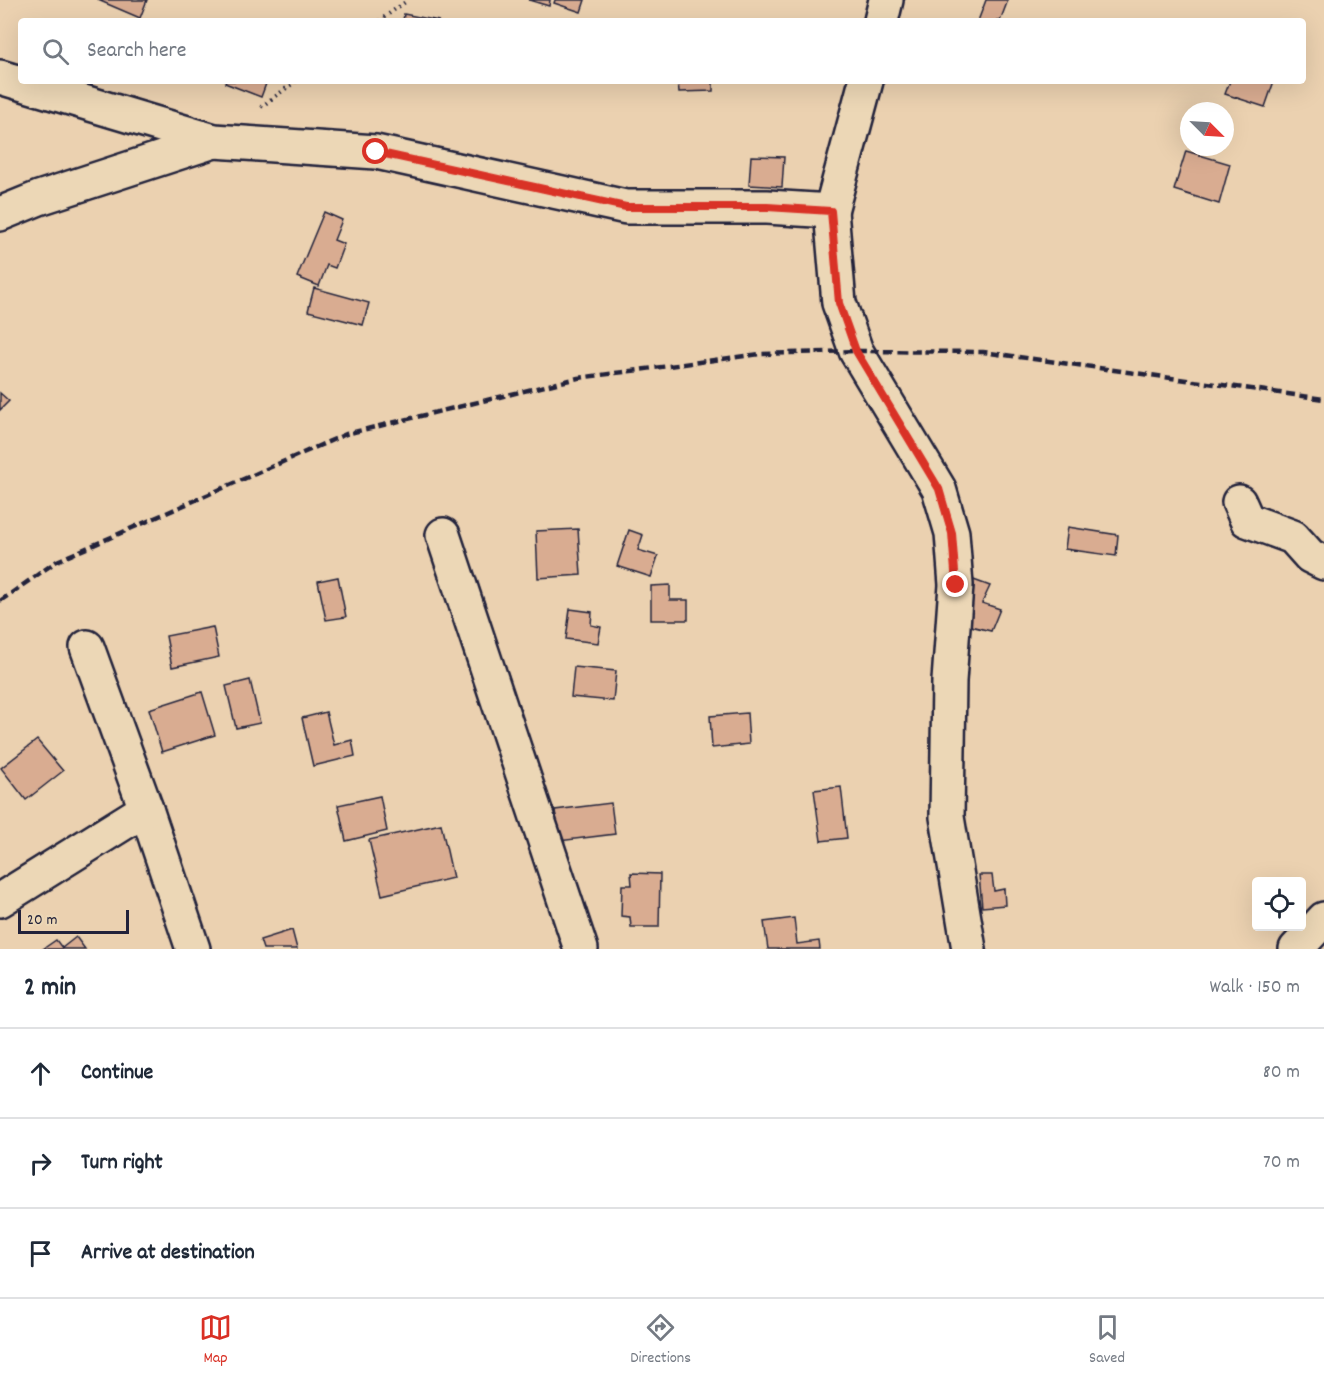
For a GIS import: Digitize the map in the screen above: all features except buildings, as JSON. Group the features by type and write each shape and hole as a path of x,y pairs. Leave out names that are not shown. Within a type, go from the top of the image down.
{"street":[{"path":"882,18 886,0"},
{"path":"0,77 18,82"},
{"path":"23,84 214,141 376,152 626,207 767,207 831,211"},
{"path":"865,84 831,211 839,303 856,351 939,489 952,533 956,585 949,681 947,817 969,949"},
{"path":"0,214 39,198 214,141"},
{"path":"1239,502 1246,520 1293,537 1310,556 1324,563"},
{"path":"442,535 581,949"},
{"path":"87,647 146,809 193,949"},
{"path":"0,900 146,809"},
{"path":"1296,949 1324,918"}],"path":[{"path":"383,18 408,0"}],"railway":[{"path":"0,601 57,561 346,434 578,378 760,354 856,351 983,352 1324,399"}],"route":[{"path":"376,152 626,207 767,207 831,211 839,303 856,351 939,489 952,533 956,585"}]}
